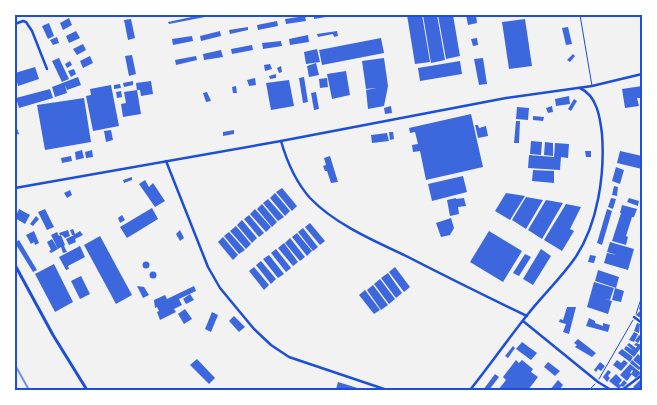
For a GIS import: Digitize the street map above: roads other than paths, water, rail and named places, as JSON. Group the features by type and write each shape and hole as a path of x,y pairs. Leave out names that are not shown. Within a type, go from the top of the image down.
{"street":[{"path":"15,24 23,21 26,22 32,31 47,69"},
{"path":"15,188 166,162 497,100 592,86 642,74"},
{"path":"470,390 575,258 589,230 600,192 603,152 598,112 586,91 579,87"},
{"path":"280,141 287,163 297,181 310,198 325,210 367,237 527,316"},
{"path":"166,162 208,267 220,288 254,329 271,345 289,357 387,390"},
{"path":"15,265 53,336 87,390"},
{"path":"634,317 642,323"},
{"path":"523,321 598,382 611,390"},
{"path":"622,390 642,375"}],"lane":[{"path":"580,15 592,86"}],"railway":[{"path":"15,365 29,390"}]}
